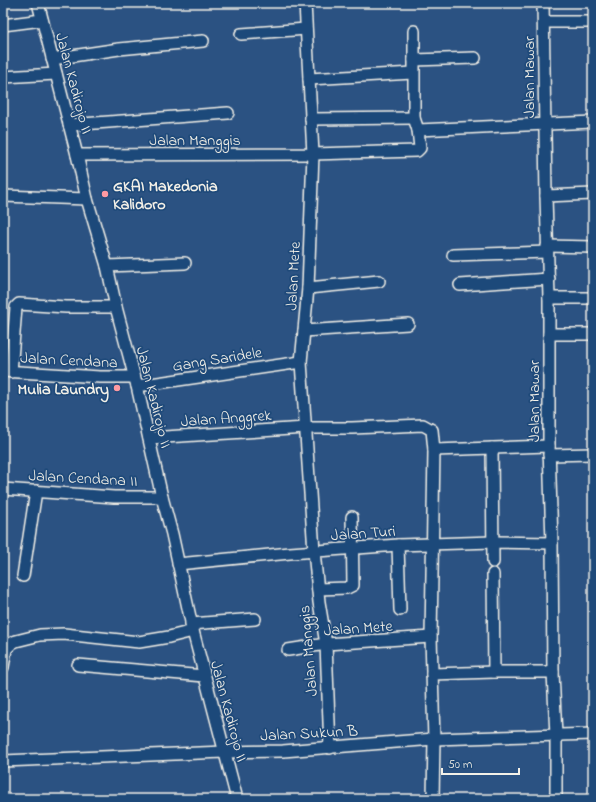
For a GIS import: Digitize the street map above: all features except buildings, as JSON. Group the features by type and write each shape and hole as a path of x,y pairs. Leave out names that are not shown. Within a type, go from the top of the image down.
{"street":[{"name":"Jalan Kadirojo II","path":"38,3 87,199 107,266 172,534 192,628 237,799"},
{"name":"Jalan Mete","path":"305,3 313,154 308,288 301,362 314,551"},
{"name":"Jalan Mawar","path":"543,3 547,249 550,334 549,451 552,543 553,672 556,736 556,799"},
{"path":"3,25 42,20"},
{"path":"544,22 593,22"},
{"path":"241,34 306,29"},
{"path":"414,31 414,118 418,130 593,122"},
{"path":"52,59 119,49 203,41"},
{"path":"414,60 475,58"},
{"path":"309,79 413,73"},
{"path":"3,77 56,74"},
{"path":"69,125 228,113"},
{"path":"311,119 414,118"},
{"name":"Jalan Manggis","path":"77,155 313,154 417,151 420,148 418,130"},
{"path":"546,196 593,194"},
{"path":"3,196 87,199"},
{"path":"453,255 593,246"},
{"path":"107,266 185,263"},
{"path":"460,285 549,279"},
{"path":"308,288 379,281"},
{"path":"549,298 593,298"},
{"path":"7,372 16,307 19,304 66,307 116,306"},
{"path":"304,330 408,324"},
{"path":"550,334 593,334"},
{"name":"Gang Saridele","path":"135,381 301,362"},
{"name":"Jalan Cendana","path":"7,372 100,377 135,381"},
{"name":"Jalan Anggrek","path":"149,438 306,428 423,425 432,430 434,450"},
{"path":"492,448 493,562"},
{"path":"433,799 434,739 431,637 434,450 492,448 593,454"},
{"name":"Jalan Cendana II","path":"3,489 114,497 162,497"},
{"path":"23,576 36,491"},
{"path":"318,589 347,588 353,585 352,517"},
{"name":"Jalan Turi","path":"178,564 314,551 398,545 493,542 552,543"},
{"path":"398,545 400,610"},
{"name":"Jalan Manggis","path":"314,551 326,644 330,748"},
{"path":"493,574 494,672"},
{"path":"3,667 5,649 16,641 40,635 64,634 139,642 149,641 192,628 255,619"},
{"name":"Jalan Mete","path":"288,650 326,644 431,637"},
{"path":"78,665 204,676"},
{"path":"432,674 553,672"},
{"name":"Jalan Sukun B","path":"3,761 283,751 434,739 593,734"}],"place":[{"name":"GKAI Makedonia Kalidoro","path":"105,194"},
{"name":"Mulia Laundry","path":"117,388"}]}
